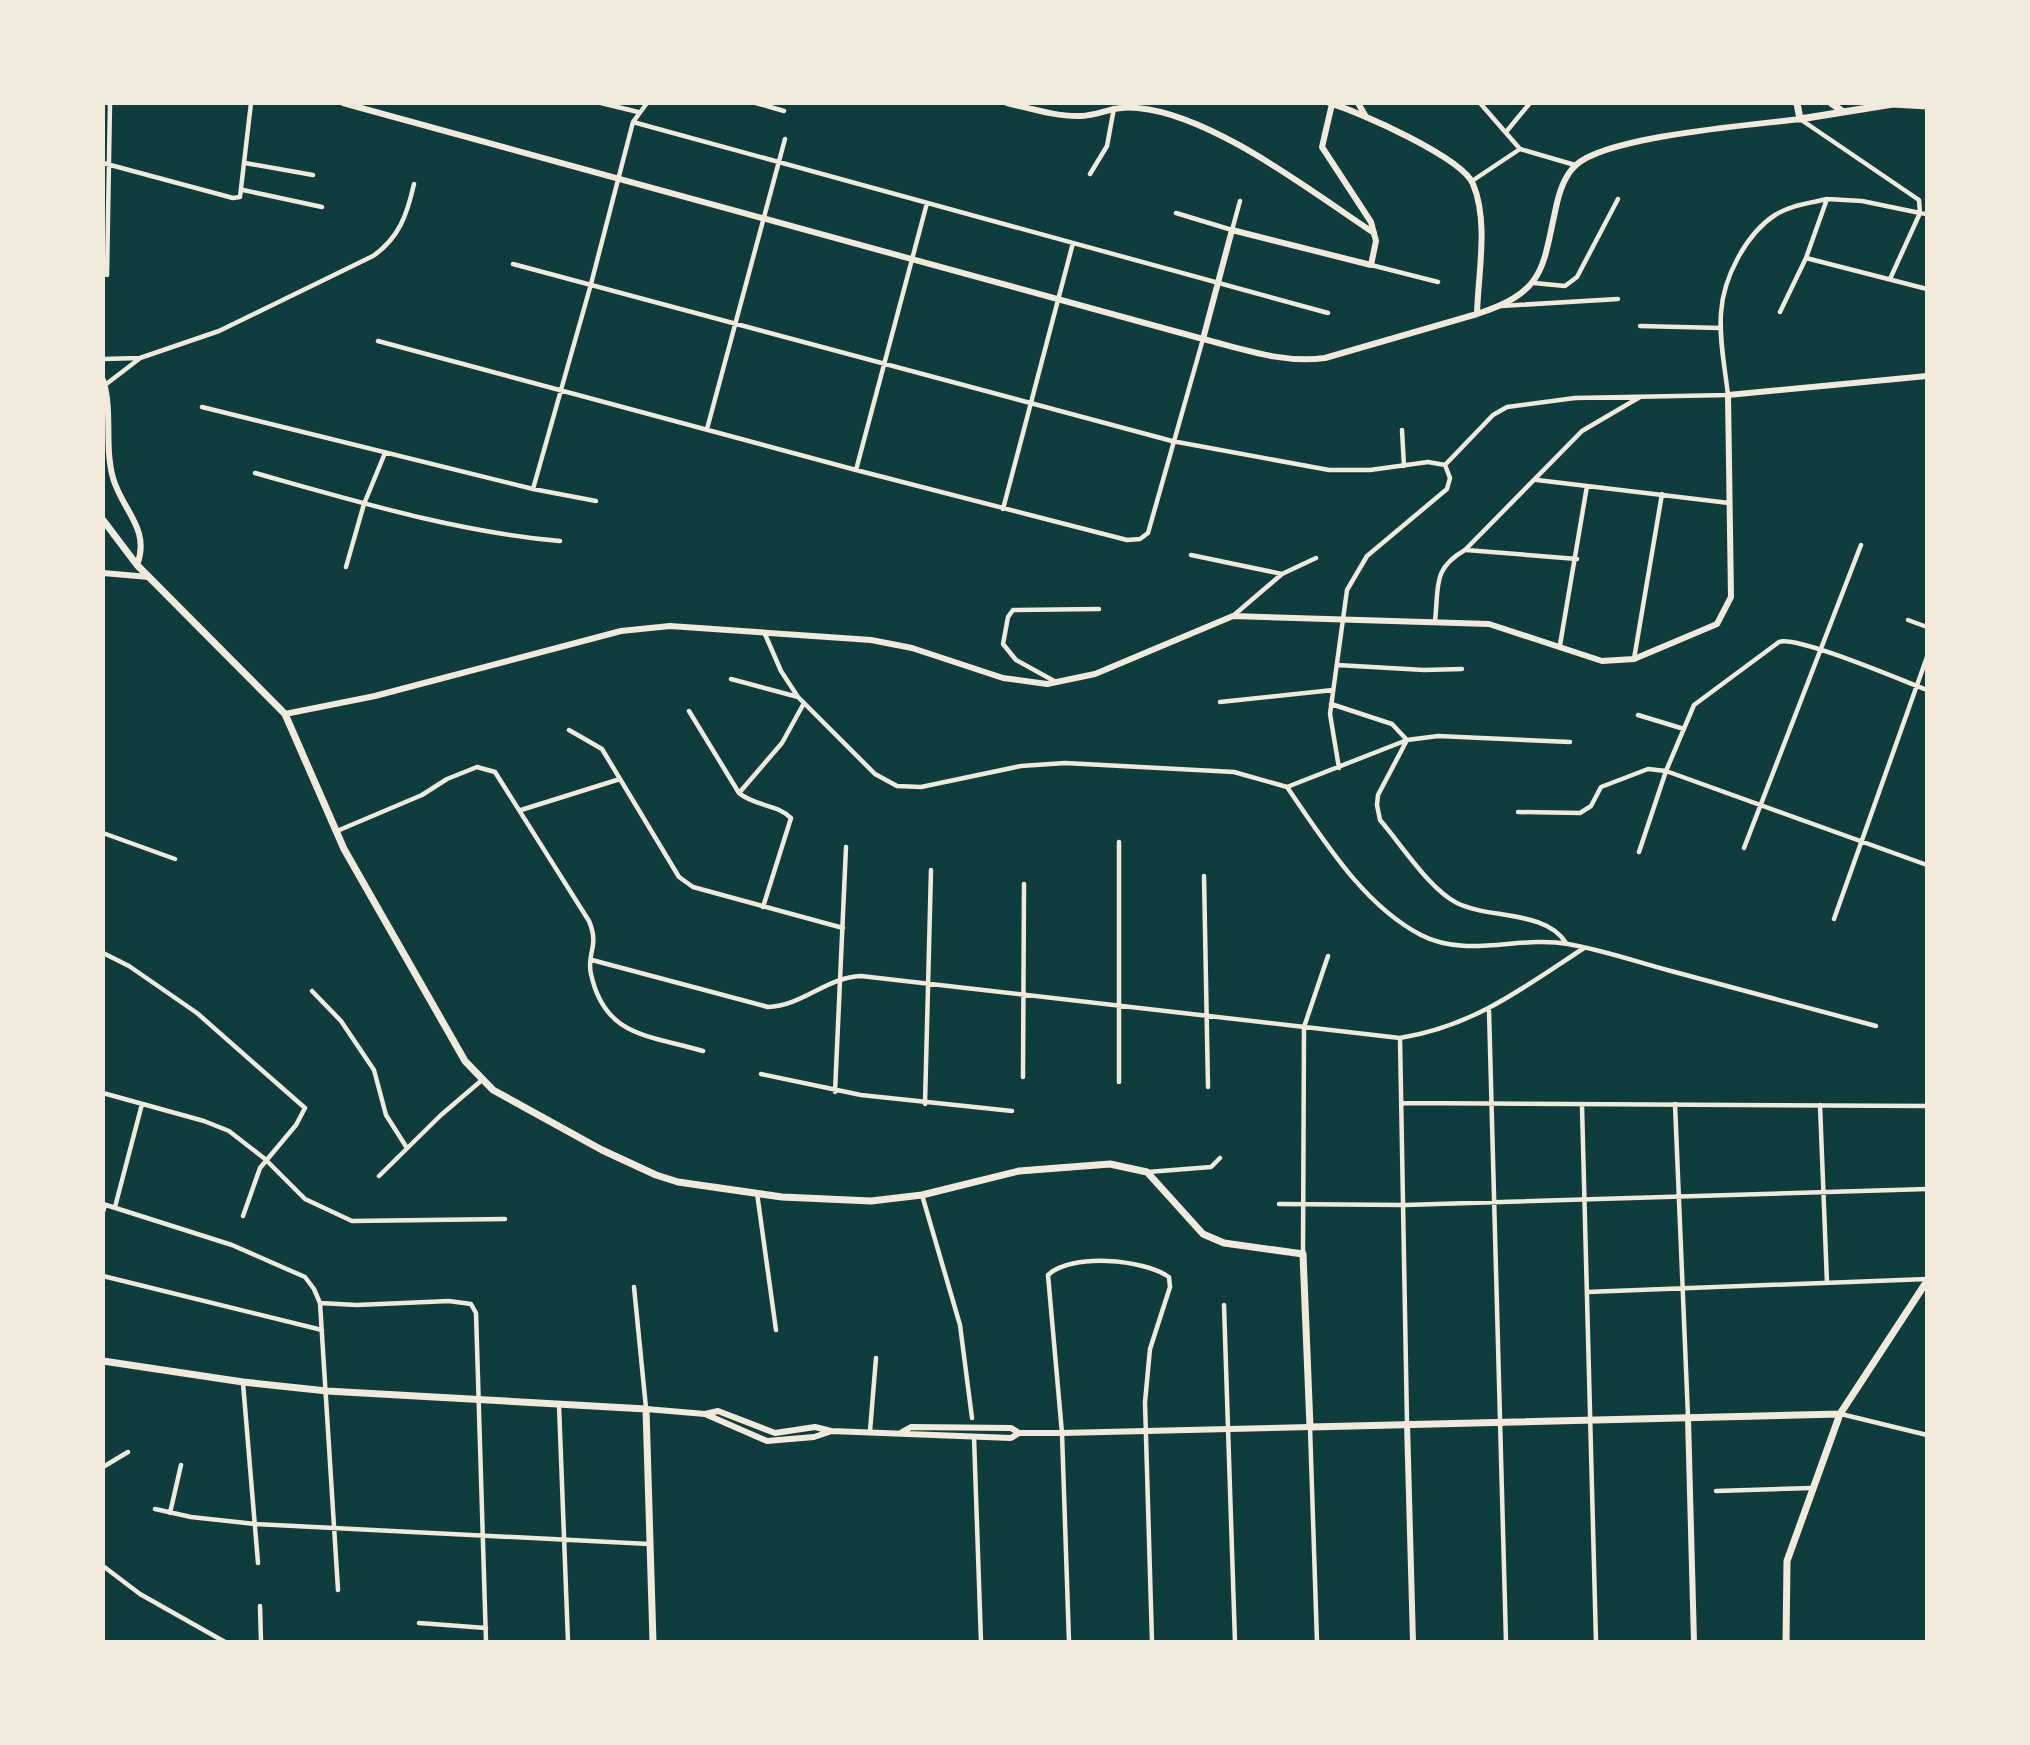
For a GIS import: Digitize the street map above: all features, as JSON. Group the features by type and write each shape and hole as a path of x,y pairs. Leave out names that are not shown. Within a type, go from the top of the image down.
{"main road":[{"path":"1797,103 1800,119 1893,104 1927,107"},
{"path":"1831,103 1842,111"},
{"path":"103,520 136,565 285,713 336,831 367,892 466,1061 494,1090 602,1150 656,1175 688,1184 846,1201 922,1195 1018,1171 1110,1164 1147,1172 1203,1234 1224,1243 1303,1254 1310,1427 1500,1420 1840,1414"},
{"path":"1786,1642 1785,1573 1812,1488 1840,1414 1927,1280"},
{"path":"103,1361 243,1382 327,1391 646,1409 653,1642"}],"street":[{"path":"107,275 106,164 110,103"},
{"path":"106,164 233,198 240,197 243,190 251,103"},
{"path":"343,103 1203,339 1277,357 1307,361 1477,314 1500,306 1534,283 1541,272 1560,194 1576,165 1595,154 1662,137 1800,119 1919,200 1920,213 1889,279"},
{"path":"601,103 638,112"},
{"path":"533,489 592,284 633,122 647,103"},
{"path":"756,103 784,111"},
{"path":"1007,103 1081,116 1114,107 1141,108 1195,124 1255,154 1376,234"},
{"path":"1358,103 1366,116"},
{"path":"1480,103 1520,149 1576,165"},
{"path":"1506,132 1531,103"},
{"path":"1371,265 1376,234 1361,205 1323,152 1322,139 1330,104 1366,116 1457,166 1472,181 1480,220 1477,314"},
{"path":"1090,174 1107,146 1114,107"},
{"path":"633,122 1328,313"},
{"path":"707,429 785,139"},
{"path":"1472,181 1520,149"},
{"path":"245,163 313,175"},
{"path":"136,565 142,543 114,481 107,450 104,382 140,358 219,331 373,256 388,245 407,216 414,184"},
{"path":"243,190 322,206"},
{"path":"1534,283 1565,286 1577,278 1618,199"},
{"path":"1780,313 1806,258 1827,199"},
{"path":"1233,616 1489,624 1560,645 1602,661 1634,659 1717,624 1731,597 1728,395 1721,330 1727,286 1751,238 1774,215 1803,204 1827,199 1862,201 1927,214"},
{"path":"378,341 1003,509 1127,540 1140,539 1148,533 1172,441 1220,282 1240,201"},
{"path":"856,470 927,203"},
{"path":"1176,213 1232,230 1438,282"},
{"path":"1003,509 1073,243"},
{"path":"1806,258 1927,289"},
{"path":"513,264 1172,441 1329,470 1438,462 1445,465 1450,478 1447,489 1367,556 1347,590 1331,704 1339,768"},
{"path":"1500,306 1618,299"},
{"path":"1640,326 1721,330"},
{"path":"103,359 140,358"},
{"path":"1445,465 1499,410 1575,398 1728,395 1927,376"},
{"path":"1435,621 1443,566 1465,550 1537,480 1582,431 1643,395"},
{"path":"201,407 533,489 596,501"},
{"path":"1402,430 1404,466"},
{"path":"346,567 364,504 385,453"},
{"path":"255,473 364,504 494,534 560,541"},
{"path":"1537,480 1730,504"},
{"path":"1560,645 1577,559 1587,486"},
{"path":"1634,659 1662,494"},
{"path":"1744,848 1861,545"},
{"path":"1465,550 1577,559"},
{"path":"1191,555 1282,574"},
{"path":"285,713 375,696 621,631 670,626 872,640 912,648 1003,678 1056,682 1095,674 1233,616 1282,574 1316,558"},
{"path":"103,573 149,577"},
{"path":"1056,682 1017,660 1003,644 1008,617 1013,610 1099,609"},
{"path":"1908,620 1927,627"},
{"path":"764,632 781,671 798,697 875,774 897,786 921,787 1021,766 1065,763 1234,772 1287,786 1407,740 1438,736 1570,742"},
{"path":"1639,852 1666,771 1700,699 1784,640 1820,650 1927,690"},
{"path":"1834,919 1859,841 1927,657"},
{"path":"1337,665 1462,669"},
{"path":"731,679 798,697"},
{"path":"1220,702 1333,690"},
{"path":"739,793 782,743 804,703"},
{"path":"1331,704 1392,724 1407,740"},
{"path":"690,710 739,793 748,801 784,811 791,818 763,907"},
{"path":"1637,715 1684,729"},
{"path":"569,730 597,744 679,877 693,887 843,928"},
{"path":"1407,740 1378,795 1380,820 1450,899 1473,909 1545,925 1560,933 1566,943"},
{"path":"336,831 422,795 447,779 477,767 495,772 589,921 596,944 591,975 613,1021 629,1030 703,1051"},
{"path":"1518,812 1587,810 1597,792 1606,785 1648,769 1666,771 1927,865"},
{"path":"521,810 620,779"},
{"path":"1287,786 1326,842 1361,885 1391,915 1420,935 1440,943 1459,946 1566,943 1876,1026"},
{"path":"103,834 175,859"},
{"path":"1119,842 1119,1082"},
{"path":"835,1091 846,847"},
{"path":"925,1104 931,870"},
{"path":"1204,876 1208,1087"},
{"path":"1023,1077 1024,884"},
{"path":"592,960 768,1007 790,1002 840,979 861,976 1400,1038 1448,1027 1489,1010 1584,947"},
{"path":"103,953 129,966 197,1013 296,1097 304,1112 265,1159 252,1184 243,1216"},
{"path":"1303,1254 1301,1206 1304,1027 1328,956"},
{"path":"312,991 341,1021 374,1070 386,1115 407,1149"},
{"path":"1489,1010 1506,1642"},
{"path":"1400,1038 1413,1642"},
{"path":"761,1074 835,1091 925,1104 1012,1111"},
{"path":"379,1176 482,1080"},
{"path":"103,1093 229,1131 265,1159 305,1199 352,1221 505,1219"},
{"path":"1402,1103 1927,1106"},
{"path":"116,1207 142,1104"},
{"path":"1675,1104 1694,1642"},
{"path":"1820,1105 1827,1283"},
{"path":"1581,1106 1596,1642"},
{"path":"1147,1172 1211,1167 1220,1158"},
{"path":"1279,1205 1405,1205 1927,1189"},
{"path":"757,1192 776,1331"},
{"path":"922,1195 960,1325 972,1418"},
{"path":"103,1212 104,1204 116,1207 232,1245 293,1272 309,1283 320,1303 337,1528 338,1590"},
{"path":"1069,1642 1062,1433 1048,1275 1057,1266 1108,1260 1161,1272 1169,1277 1170,1287 1150,1349 1145,1402 1152,1642"},
{"path":"103,1276 322,1330"},
{"path":"1587,1292 1927,1280"},
{"path":"634,1287 646,1409 705,1414 767,1441 814,1437 831,1431 1011,1437 1019,1433 1310,1427 1317,1642"},
{"path":"320,1303 357,1306 449,1301 471,1304 477,1313 477,1399 486,1642"},
{"path":"1224,1305 1235,1642"},
{"path":"870,1431 876,1358"},
{"path":"243,1382 258,1563"},
{"path":"559,1404 568,1642"},
{"path":"1840,1414 1927,1435"},
{"path":"902,1432 911,1427 1010,1428 1019,1433"},
{"path":"974,1437 981,1642"},
{"path":"103,1467 128,1452"},
{"path":"170,1513 181,1465"},
{"path":"1716,1491 1812,1488"},
{"path":"155,1509 255,1524 649,1544"},
{"path":"103,1566 140,1594 225,1642"},
{"path":"260,1606 261,1642"},
{"path":"419,1623 485,1628"}]}
